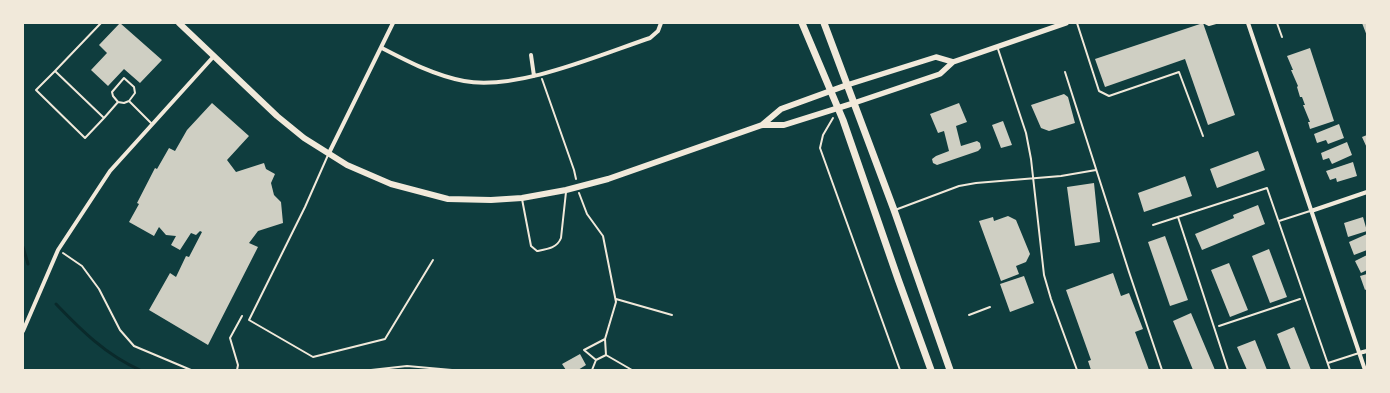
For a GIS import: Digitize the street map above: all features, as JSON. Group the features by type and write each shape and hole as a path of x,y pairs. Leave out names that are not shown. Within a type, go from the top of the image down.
{"main road":[{"path":"179,23 292,129 347,164 391,184 448,199 491,200 522,198 566,190 608,179 762,125 784,125 854,103"},
{"path":"802,23 838,108 932,370"},
{"path":"824,23 894,210 950,370"},
{"path":"762,125 781,109 847,85"}],"street":[{"path":"329,153 393,23"},
{"path":"382,48 426,71 465,81 495,82 534,76 650,38 658,31 661,23"},
{"path":"854,103 940,74 952,62 1066,23"},
{"path":"1248,23 1365,370"},
{"path":"531,55 534,76"},
{"path":"23,330 58,250 110,171 214,56"},
{"path":"847,85 936,57 952,62"},
{"path":"1311,211 1367,192"},
{"path":"1359,353 1367,350"}],"lane":[{"path":"101,23 36,90 85,138 118,102"},
{"path":"1277,23 1282,37"},
{"path":"997,47 1026,133 1044,276 1077,370"},
{"path":"55,71 104,118"},
{"path":"1065,72 1162,370"},
{"path":"124,78 134,87 135,93 129,101 124,103 118,102 113,96 112,92 124,78"},
{"path":"129,101 152,124"},
{"path":"329,153 305,207 249,320 313,357 385,339 433,260"},
{"path":"894,210 959,186 976,183 1061,176 1096,170"},
{"path":"1153,225 1267,188 1330,370"},
{"path":"522,198 530,246 537,251 551,248 558,244 561,238 566,190"},
{"path":"1279,221 1311,211"},
{"path":"1178,218 1228,370"},
{"path":"1328,363 1359,353"}],"path":[{"path":"1077,23 1099,91 1109,96 1180,72 1203,136"},
{"path":"1205,23 1209,25 1216,23"},
{"path":"541,74 574,170 577,187 587,214 603,236 616,300 605,339 606,355"},
{"path":"838,108 823,135 820,148 900,370"},
{"path":"58,250 82,266 99,289 120,330 134,346 191,370"},
{"path":"1214,328 1304,297"},
{"path":"616,300 672,315"},
{"path":"969,316 990,306"},
{"path":"237,370 238,365 230,338 242,316"},
{"path":"596,360 584,350 605,339"},
{"path":"592,370 596,360 606,355"},
{"path":"606,355 632,370"},
{"path":"371,370 407,366 452,370"}],"building":[{"path":"120,23 162,60 140,83 124,69 108,86 91,70 107,53 99,45"},
{"path":"1203,23 1235,115 1208,125 1185,59 1105,87 1095,59"},
{"path":"1362,23 1367,23 1367,36"},
{"path":"1310,48 1334,121 1310,129 1308,122 1310,122 1303,105 1305,105 1302,97 1300,97 1298,86 1291,70 1293,70 1287,56"},
{"path":"1064,94 1068,97 1075,123 1049,131 1041,128 1031,105"},
{"path":"212,103 249,136 227,160 236,172 264,163 266,169 275,174 271,183 274,195 281,202 283,223 258,231 249,243 258,247 208,345 149,310 170,273 176,277 186,256 189,257 202,232 200,231 196,235 191,233 180,250 171,245 176,236 166,235 159,227 154,236 129,222 139,204 137,203 155,168 157,169 169,148 175,151 187,130"},
{"path":"959,103 967,122 956,126 961,146 977,141 980,143 981,148 978,151 937,165 933,163 932,159 949,151 944,131 938,133 930,114"},
{"path":"1003,121 1012,145 1001,148 992,125"},
{"path":"1339,124 1344,138 1328,144 1326,140 1317,143 1314,134"},
{"path":"1367,135 1367,148 1362,137"},
{"path":"1347,142 1352,155 1332,164 1329,158 1323,160 1321,153"},
{"path":"1258,151 1265,170 1217,188 1210,169"},
{"path":"1353,162 1357,176 1337,182 1336,178 1330,180 1326,171"},
{"path":"1185,176 1192,196 1144,212 1138,193"},
{"path":"1094,183 1100,242 1075,246 1067,187"},
{"path":"1258,205 1265,224 1202,250 1195,234 1234,218 1233,215"},
{"path":"1008,216 1016,220 1030,254 1026,262 1016,266 1019,274 1001,281 979,221 993,217 994,221"},
{"path":"1363,217 1367,231 1348,237 1344,223"},
{"path":"1367,234 1367,250 1354,255 1349,242"},
{"path":"1165,236 1188,300 1170,306 1148,242"},
{"path":"1269,249 1287,297 1270,303 1252,256"},
{"path":"1367,255 1367,270 1361,273 1355,261"},
{"path":"1229,263 1248,310 1230,317 1211,270"},
{"path":"1113,273 1121,296 1129,293 1143,329 1135,332 1149,370 1091,370 1088,361 1091,360 1066,290"},
{"path":"1367,274 1367,289 1365,290 1360,276"},
{"path":"1024,276 1034,303 1010,312 1000,284"},
{"path":"1191,313 1215,370 1193,370 1173,321"},
{"path":"1294,327 1311,370 1291,370 1277,334"},
{"path":"1255,340 1267,370 1247,370 1237,347"},
{"path":"580,354 586,365 578,370 566,370 562,364"}],"waterway":[{"path":"23,247 28,264"},
{"path":"56,304 105,349 116,357 140,370"}]}
